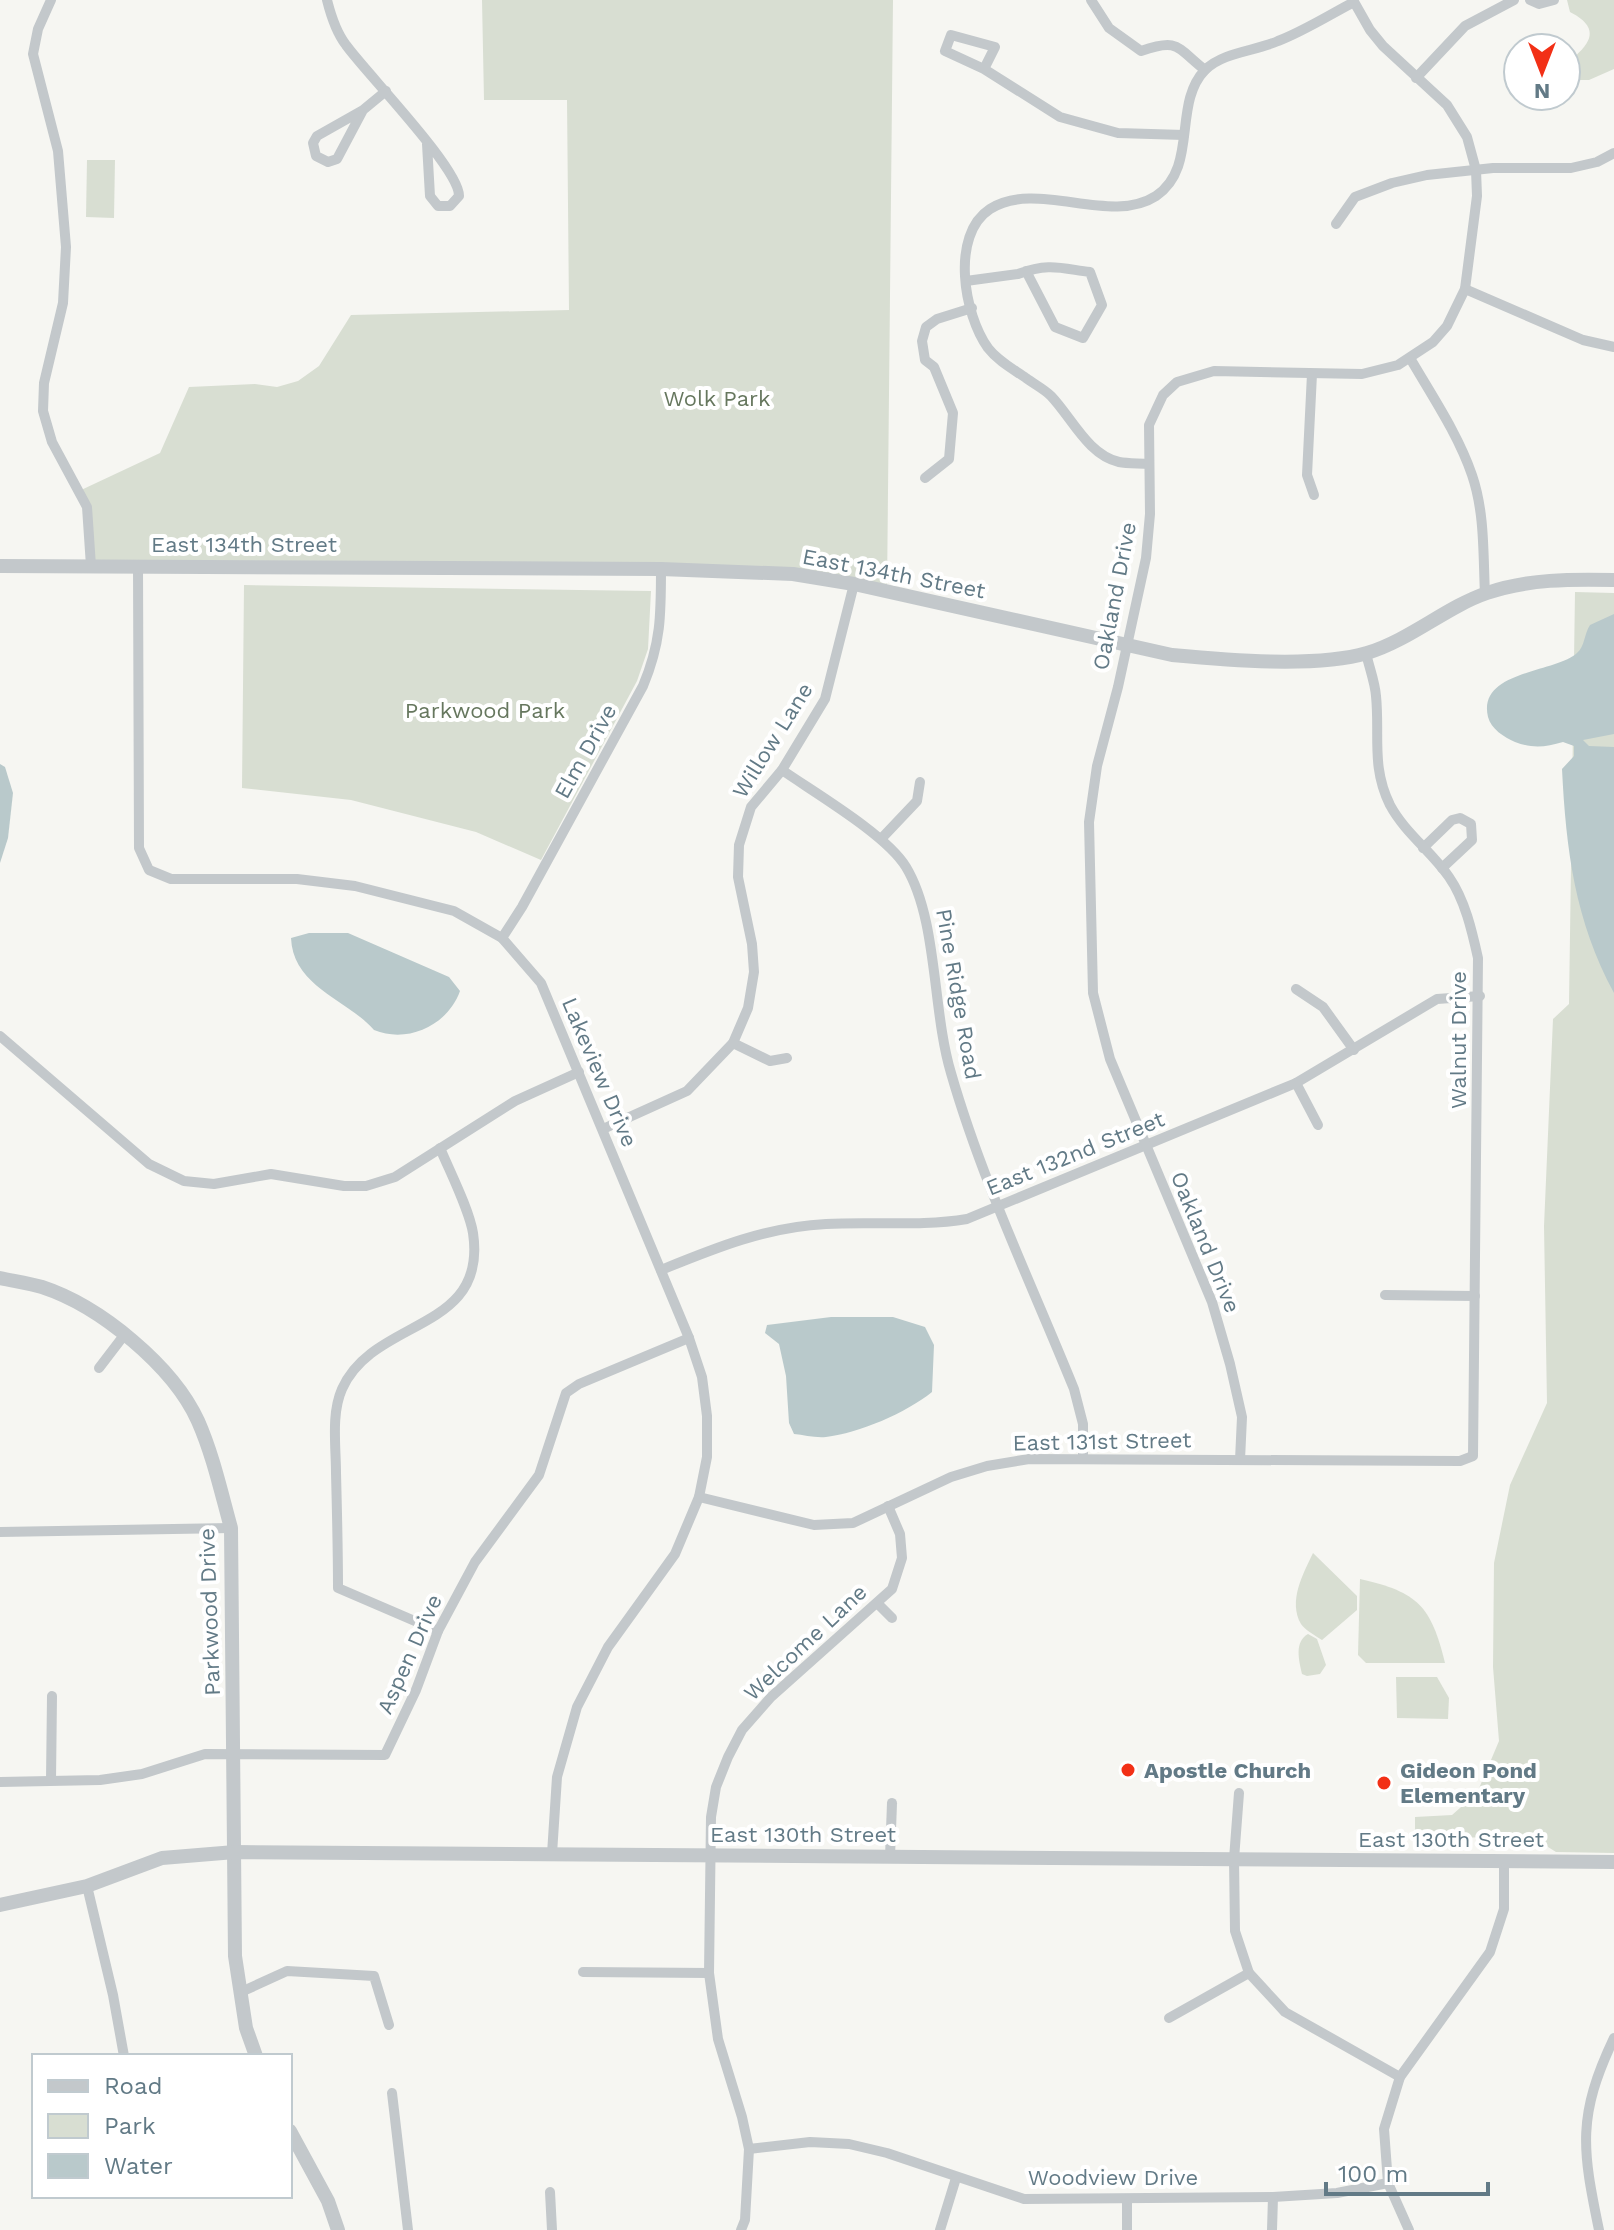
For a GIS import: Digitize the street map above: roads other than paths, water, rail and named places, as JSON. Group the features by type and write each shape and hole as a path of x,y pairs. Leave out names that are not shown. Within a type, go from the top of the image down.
{"street":[{"path":"51,0 38,29 33,54 58,151 66,247 63,303 44,383 43,411 52,442 87,507 91,566"},
{"path":"327,0 344,44 419,130 459,187 457,200 450,206 438,206 430,196 427,144"},
{"path":"1091,0 1109,28 1141,51 1172,43 1205,70"},
{"path":"1416,78 1465,26 1514,0"},
{"path":"1530,0 1539,4 1554,0"},
{"path":"1149,464 1119,462 1098,453 1049,394 1002,362 989,349 978,330 966,281 965,253 970,233 988,210 1014,199 1124,206 1154,197 1168,185 1178,169 1191,94 1205,70 1221,60 1278,42 1354,1"},
{"name":"Oakland Drive","path":"1240,1460 1242,1417 1212,1302 1110,1059 1093,993 1089,919 1091,808 1097,766 1118,687 1149,535 1149,425 1163,395 1177,382 1191,375 1214,371 1376,372 1410,358 1433,342 1447,326 1465,289 1477,196 1476,170 1467,137 1447,105 1383,46 1354,1"},
{"path":"984,69 995,47 951,35 945,51 984,69 1060,117 1118,133 1184,135"},
{"path":"363,110 340,156 328,162 319,159 313,148 317,136 363,110 386,91"},
{"path":"1336,224 1355,197 1427,175 1476,170 1571,168 1597,162 1614,153"},
{"path":"966,281 1026,271 1042,265 1090,272 1102,305 1083,338 1055,327 1026,271"},
{"path":"1465,289 1583,340 1614,347"},
{"path":"925,478 949,459 953,413 934,367 925,360 922,341 926,327 937,319 972,308"},
{"path":"1410,358 1455,437 1472,476 1482,522 1485,594"},
{"path":"1312,374 1307,475 1314,495"},
{"name":"East 134th Street","path":"0,566 661,569 793,574 854,584 1172,655 1315,661 1366,653 1404,638 1485,594 1526,583 1614,580"},
{"name":"Lakeview Drive","path":"138,566 139,848 149,870 171,879 297,879 355,886 454,911 502,938 541,983 689,1338 702,1377 707,1416 707,1457 699,1497 675,1554 608,1647 577,1707 557,1777 552,1854"},
{"name":"Elm Drive","path":"502,938 643,686 661,629 661,569"},
{"name":"Willow Lane","path":"603,1129 687,1091 733,1043 748,1008 754,972 752,944 738,877 739,845 751,807 782,770 825,699 854,584"},
{"name":"Walnut Drive","path":"1366,653 1376,695 1375,747 1380,778 1390,804 1405,828 1450,878 1470,922 1478,958 1473,1456"},
{"name":"Pine Ridge Road","path":"782,770 881,839 905,864 922,900 939,1019 950,1070 968,1129 1074,1389 1083,1424 1083,1458"},
{"path":"881,839 917,801 920,782"},
{"path":"1423,848 1452,820 1460,818 1471,824 1472,840 1442,868"},
{"path":"1296,989 1323,1007 1354,1050"},
{"name":"East 132nd Street","path":"661,1270 731,1242 778,1229 827,1224 936,1224 967,1219 1296,1083 1437,999 1480,996"},
{"path":"0,1036 149,1164 184,1181 214,1184 271,1174 344,1186 366,1186 395,1177 515,1101 579,1072"},
{"path":"733,1043 770,1061 787,1058"},
{"path":"1296,1083 1318,1125"},
{"path":"438,1631 338,1588 335,1421 342,1390 359,1362 378,1347 444,1312 459,1297 470,1277 475,1254 473,1230 440,1148"},
{"name":"Parkwood Drive","path":"0,1278 43,1288 88,1309 125,1334 166,1374 197,1419 231,1528 235,1956 246,2028 255,2054"},
{"path":"1385,1295 1475,1296"},
{"path":"99,1368 125,1334"},
{"name":"Aspen Drive","path":"0,1782 100,1780 142,1774 205,1754 385,1755 416,1690 438,1631 475,1562 539,1475 566,1393 579,1384 689,1338"},
{"name":"East 131st Street","path":"699,1497 814,1525 853,1523 951,1477 987,1466 1029,1459 1460,1461 1473,1456"},
{"name":"Welcome Lane","path":"741,2230 745,2220 749,2149 718,2039 709,1973 711,1817 716,1787 742,1730 771,1697 892,1589 902,1558 900,1534 888,1506"},
{"path":"0,1532 231,1528"},
{"path":"877,1603 892,1618"},
{"path":"51,1780 52,1696"},
{"path":"1239,1793 1234,1859 1235,1931 1249,1973 1285,2012 1400,2077"},
{"path":"890,1857 892,1803"},
{"name":"East 130th Street","path":"0,1905 87,1886 162,1858 235,1852 1614,1862"},
{"path":"1409,2230 1388,2183 1384,2129 1400,2077 1490,1952 1504,1909 1504,1862"},
{"path":"87,1886 124,2054"},
{"path":"241,1992 287,1971 374,1976 389,2025"},
{"path":"583,1972 709,1973"},
{"path":"1169,2018 1249,1973"},
{"path":"1599,2230 1587,2175 1584,2137 1589,2099 1614,2038"},
{"path":"392,2093 408,2230"},
{"path":"292,2135 328,2201 338,2230"},
{"name":"Woodview Drive","path":"749,2149 810,2142 849,2144 887,2153 1024,2199 1273,2197 1337,2193 1388,2183"},
{"path":"940,2230 956,2178"},
{"path":"550,2192 552,2230"},
{"path":"1272,2230 1273,2197"},
{"path":"1127,2199 1127,2230"}],"water":[{"path":"1614,614 1614,734 1583,740 1589,746 1614,747 1614,993 1581,912 1570,856 1562,769 1574,756 1574,746 1563,742 1534,746 1511,740 1492,725 1488,717 1488,702 1494,690 1506,681 1567,660 1582,647 1590,625"},
{"path":"0,764 5,767 13,793 8,838 0,863"},
{"path":"309,933 348,933 449,977 460,991 446,1013 425,1028 400,1035 374,1030 323,991 301,969 291,938"},
{"path":"831,1317 893,1317 925,1327 934,1345 932,1392 867,1427 822,1437 794,1434 789,1423 786,1376 779,1344 765,1333 767,1325"}],"place":[{"name":"Apostle Church","path":"1128,1770"},
{"name":"Gideon Pond Elementary","path":"1384,1783"}],"park label":[{"name":"Wolk Park","path":"717,398"},
{"name":"Parkwood Park","path":"485,710"}]}
